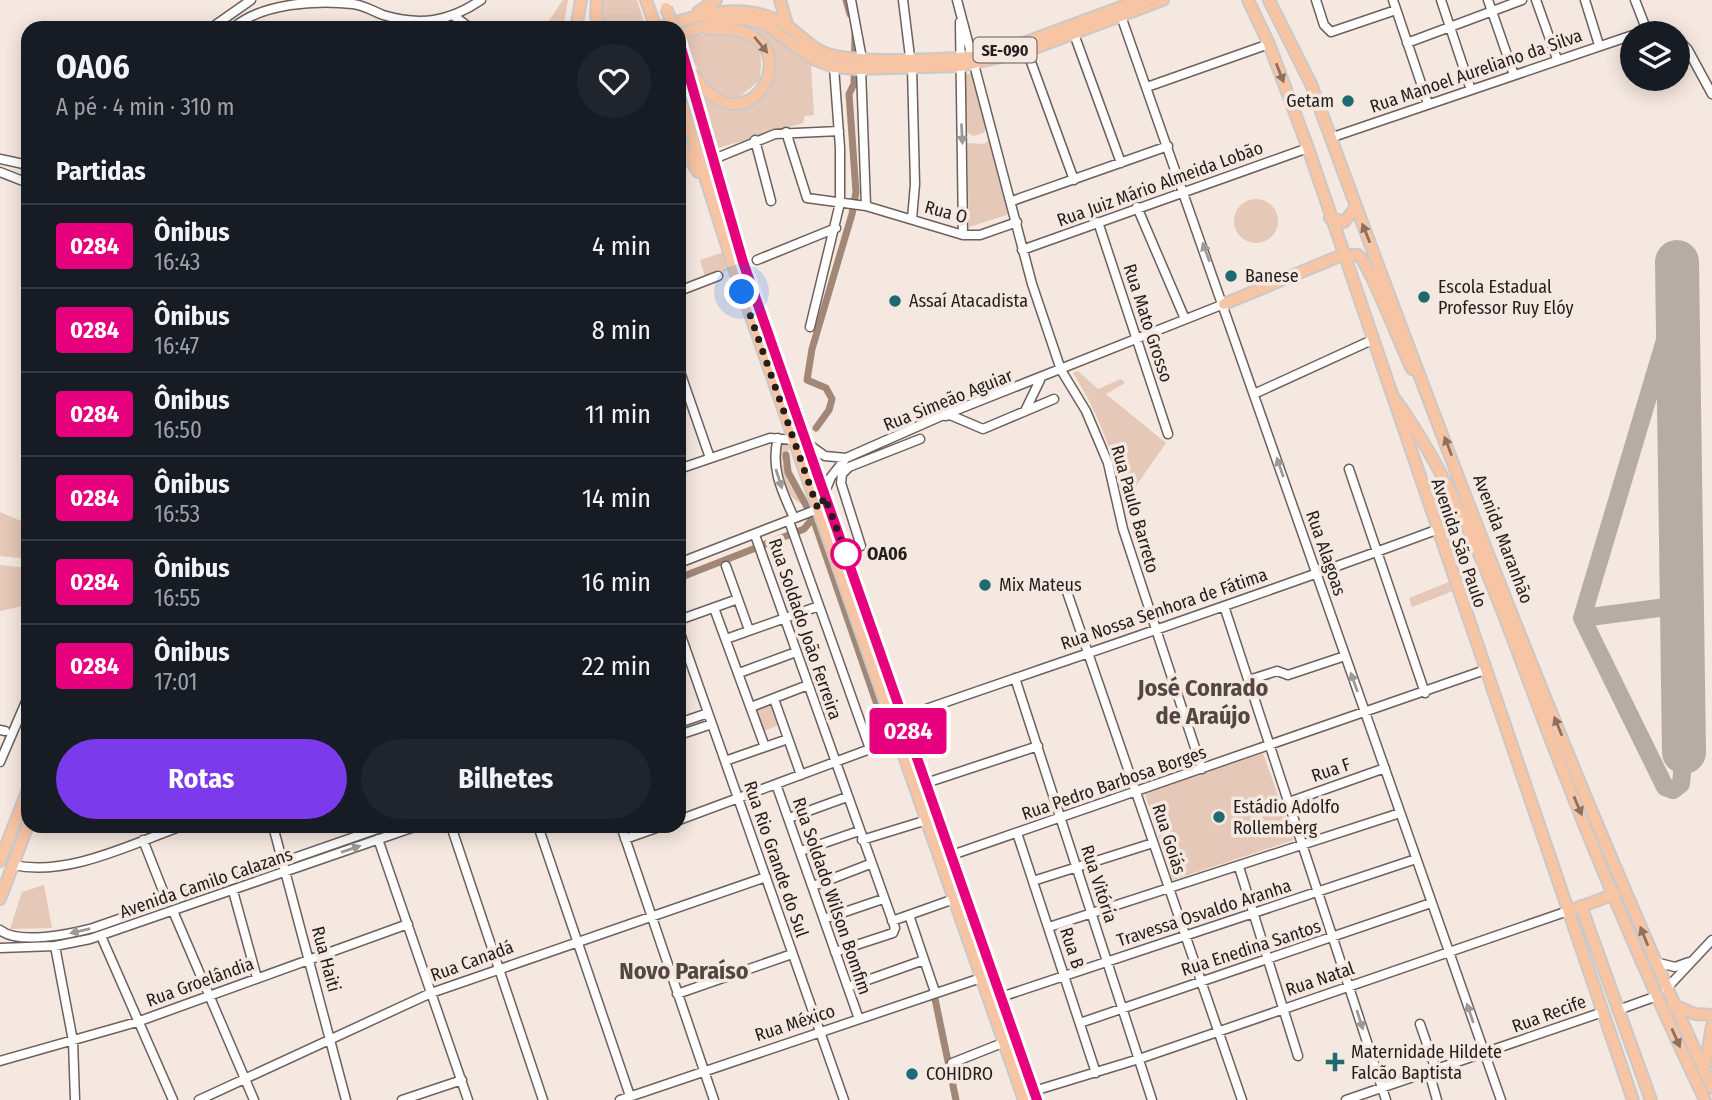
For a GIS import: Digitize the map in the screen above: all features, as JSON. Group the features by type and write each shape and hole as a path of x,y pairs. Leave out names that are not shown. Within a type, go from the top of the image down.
{"main road":[{"path":"577,21 581,0"},
{"path":"597,0 596,16 598,21"},
{"path":"646,0 654,21"},
{"path":"680,21 690,18 716,0"},
{"path":"780,0 788,27"},
{"name":"SE-090","path":"974,60 1140,0"},
{"name":"SE-090","path":"699,28 726,20 754,20 774,29 814,60 834,67 960,61 1027,51 1073,34 1120,8 1163,0"},
{"name":"Avenida São Paulo","path":"1248,0 1269,44 1307,148 1633,1100"},
{"name":"Avenida Maranhão","path":"1269,0 1302,62 1432,405 1572,761 1655,962 1661,992 1673,1005 1712,1088"},
{"path":"665,4 671,21"},
{"name":"SE-090","path":"690,18 740,9 765,14 817,49 855,64"},
{"path":"686,33 699,28 738,29 755,37 770,57 768,80 756,97 744,103 725,104 706,93 689,67"},
{"path":"686,59 743,262 1036,1096"},
{"path":"686,117 794,440 813,512 927,820 1024,1100"},
{"path":"686,153 708,188"},
{"path":"1330,218 1344,222 1356,207"},
{"path":"1224,304 1342,255 1358,255 1366,263 1394,333 1432,405"},
{"name":"Avenida Maranhão","path":"1388,388 1411,422 1458,505 1561,765 1615,894 1661,992 1705,1100"},
{"path":"1561,765 1572,761"},
{"path":"0,861 21,807"},
{"path":"0,899 25,833"},
{"name":"Rua Natal","path":"1568,911 1615,894"},
{"path":"1581,906 1651,1100"},
{"path":"1673,1005 1695,1014 1712,1014"},
{"path":"1705,1073 1712,1026"}],"street":[{"path":"221,21 251,0"},
{"path":"422,21 454,16 481,0"},
{"path":"851,0 863,205"},
{"path":"903,0 911,62 915,184 912,219"},
{"path":"1316,0 1324,25 1331,32 1396,10"},
{"path":"1393,0 1428,104"},
{"path":"1441,0 1471,90"},
{"path":"1488,0 1514,75"},
{"path":"1407,43 1522,0"},
{"path":"1536,0 1558,59"},
{"path":"1585,0 1599,44"},
{"path":"1635,0 1640,21"},
{"path":"244,21 252,16 287,6 351,2 413,21"},
{"path":"959,2 963,235"},
{"name":"Rua Paulo Barreto","path":"959,2 1012,201 1022,250 1062,371 1086,411 1104,452 1123,529 1202,769"},
{"name":"Rua Alagoas","path":"1120,8 1501,1100"},
{"path":"454,16 461,21"},
{"path":"1073,34 1121,163"},
{"name":"Rua Manoel Aureliano da Silva","path":"1330,138 1620,38"},
{"path":"1147,87 1269,44"},
{"path":"1027,51 1074,180"},
{"path":"1690,54 1712,94"},
{"path":"810,327 842,202 834,67"},
{"path":"713,159 755,140 786,132 839,131"},
{"name":"Rua O","path":"786,132 807,198 863,205 963,235 987,233 1017,222"},
{"path":"755,140 771,201"},
{"path":"1012,201 1168,146"},
{"name":"Rua Juiz Mário Almeida Lobão","path":"1022,250 1307,148"},
{"path":"0,159 21,163"},
{"path":"0,172 21,180"},
{"path":"1137,207 1185,319"},
{"name":"Rua Mato Grosso","path":"1098,222 1168,434"},
{"path":"757,260 836,228"},
{"path":"686,288 718,276"},
{"path":"1025,411 1037,381 1135,338 1224,304"},
{"path":"1254,394 1371,340"},
{"name":"Rua Simeão Aguiar","path":"846,458 939,417 1062,371"},
{"path":"686,389 710,458"},
{"path":"939,417 950,415 983,429 1054,398"},
{"path":"686,466 778,438 794,440"},
{"path":"686,817 870,748 794,535 776,473 774,457 778,438"},
{"path":"861,546 841,483 842,474 849,467 920,439"},
{"path":"806,442 825,456 846,458"},
{"path":"686,561 759,543 791,520 813,512 825,497 831,477 846,458"},
{"path":"1349,468 1425,693"},
{"name":"Rua Nossa Senhora de Fátima","path":"903,717 1089,652 1155,632 1436,530"},
{"name":"Rua Soldado João Ferreira","path":"759,543 894,931 835,952"},
{"path":"726,566 749,630"},
{"name":"Rua Goiás","path":"1066,589 1241,1100"},
{"path":"686,618 738,598"},
{"path":"726,639 820,606"},
{"path":"1224,606 1387,1100"},
{"path":"714,608 765,747"},
{"name":"Rua Rio Grande do Sul","path":"686,650 841,1099"},
{"path":"738,673 796,652"},
{"path":"1249,680 1277,671 1288,675 1345,656"},
{"name":"Rua Pedro Barbosa Borges","path":"952,855 1485,670"},
{"name":"Rua Vitória","path":"1015,678 1152,1100"},
{"path":"751,707 808,685"},
{"path":"774,699 801,775"},
{"path":"0,761 21,713"},
{"path":"686,721 708,713"},
{"path":"686,733 712,724"},
{"path":"726,761 788,739"},
{"path":"926,783 1038,746"},
{"name":"Rua F","path":"1289,802 1385,768"},
{"name":"Rua Soldado Wilson Bomfim","path":"776,784 859,1019"},
{"path":"789,818 847,797"},
{"path":"1049,928 1400,813"},
{"path":"801,852 927,820"},
{"path":"13,865 29,868 62,865 163,833"},
{"name":"Rua Haiti","path":"275,833 346,1100"},
{"name":"Avenida Camilo Calazans","path":"0,930 8,935 18,936 65,934 366,833"},
{"name":"Avenida Camilo Calazans","path":"0,948 55,946 101,936 396,833"},
{"path":"452,833 543,1100"},
{"path":"540,833 630,1096"},
{"path":"623,833 714,1100"},
{"path":"625,839 642,833"},
{"name":"Rua B","path":"1017,833 1096,1073"},
{"path":"378,839 468,1100"},
{"path":"144,840 167,901"},
{"path":"1033,881 1153,843"},
{"name":"Travessa Osvaldo Aranha","path":"1001,997 1416,859"},
{"path":"813,886 870,864"},
{"path":"1239,867 1298,1056"},
{"name":"Rua Canadá","path":"198,1100 431,993 577,940 766,877"},
{"path":"210,886 214,897"},
{"path":"233,891 257,978"},
{"path":"824,919 883,899"},
{"path":"892,921 954,899"},
{"name":"Rua Enedina Santos","path":"1080,1023 1431,903"},
{"path":"173,911 254,1100"},
{"name":"Rua Natal","path":"1036,1096 1568,911"},
{"path":"909,915 935,992"},
{"name":"Rua Groelândia","path":"0,1061 137,1021 408,924"},
{"path":"101,936 173,1100"},
{"path":"1618,1010 1661,992 1712,940"},
{"path":"55,946 73,1041 75,1100"},
{"path":"677,994 792,954"},
{"path":"1655,962 1675,967 1698,957"},
{"path":"848,987 924,960"},
{"name":"Rua México","path":"620,1100 981,978"},
{"name":"Rua Recife","path":"1346,1100 1603,1012"},
{"path":"1420,1024 1437,1100"},
{"path":"952,1063 1005,1042"},
{"path":"402,1100 461,1080"}],"shaded area":[{"path":"563,0 568,0 564,21 549,21"},
{"path":"600,0 637,0 644,21 604,21"},
{"path":"736,22 763,28 811,66 814,115 805,116 803,123 718,148 699,93 723,109 744,106 760,97 771,75 771,50 766,39 757,31 743,25 718,26"},
{"path":"711,33 735,36 752,42 760,56 759,81 738,98 717,91 702,77 686,38"},
{"path":"973,73 988,126 983,133 973,136 966,131 965,74"},
{"path":"991,139 1010,214 969,227 967,143 984,144"},
{"path":"1256,199 1272,205 1278,221 1272,237 1256,243 1240,237 1234,221 1240,205"},
{"path":"724,252 731,269 705,277 700,260"},
{"path":"1078,371 1098,389 1121,379 1125,383 1106,394 1166,443 1124,503 1104,435 1091,404 1073,373"},
{"path":"788,440 790,447 782,462 803,500 802,504 789,493 780,467 777,441"},
{"path":"0,512 21,521 21,558 0,556"},
{"path":"0,565 21,567 21,606 0,611"},
{"path":"1449,582 1453,591 1412,607 1409,598"},
{"path":"769,695 779,725 764,731 753,700"},
{"name":"Estádio Adolfo Rollemberg","path":"1263,753 1294,840 1173,880 1145,794"},
{"path":"44,885 52,928 10,929 22,892"}],"waterway":[{"path":"846,0 850,14"},
{"path":"816,428 829,410 832,399 826,388 807,380 812,349 856,192 849,94 854,84 855,33"},
{"path":"786,455 788,472 813,518 884,725"},
{"path":"686,575 804,529 813,518"},
{"path":"934,994 956,1100"}],"taxiway":[{"path":"1677,300 1582,618 1665,787 1673,790 1681,784 1684,752"},
{"path":"1582,618 1682,605"}],"runway":[{"path":"1677,262 1684,752"}],"bus line":[{"name":"0284","path":"686,59 743,262 1037,1100"}],"place":[{"name":"Getam","path":"1348,101"},
{"name":"Banese","path":"1231,276"},
{"name":"Escola Estadual Professor Ruy Elóy","path":"1424,297"},
{"name":"Assaí Atacadista","path":"895,301"},
{"name":"OA06","path":"846,554"},
{"name":"Mix Mateus","path":"985,585"},
{"name":"Estádio Adolfo Rollemberg","path":"1219,817"},
{"name":"Maternidade Hildete Falcão Baptista","path":"1335,1062"},
{"name":"COHIDRO","path":"912,1074"}],"district":[{"name":"José Conrado de Araújo","path":"1203,702"},
{"name":"Novo Paraíso","path":"684,971"}],"route":[{"path":"742,292 818,509 825,497 846,554"}]}
